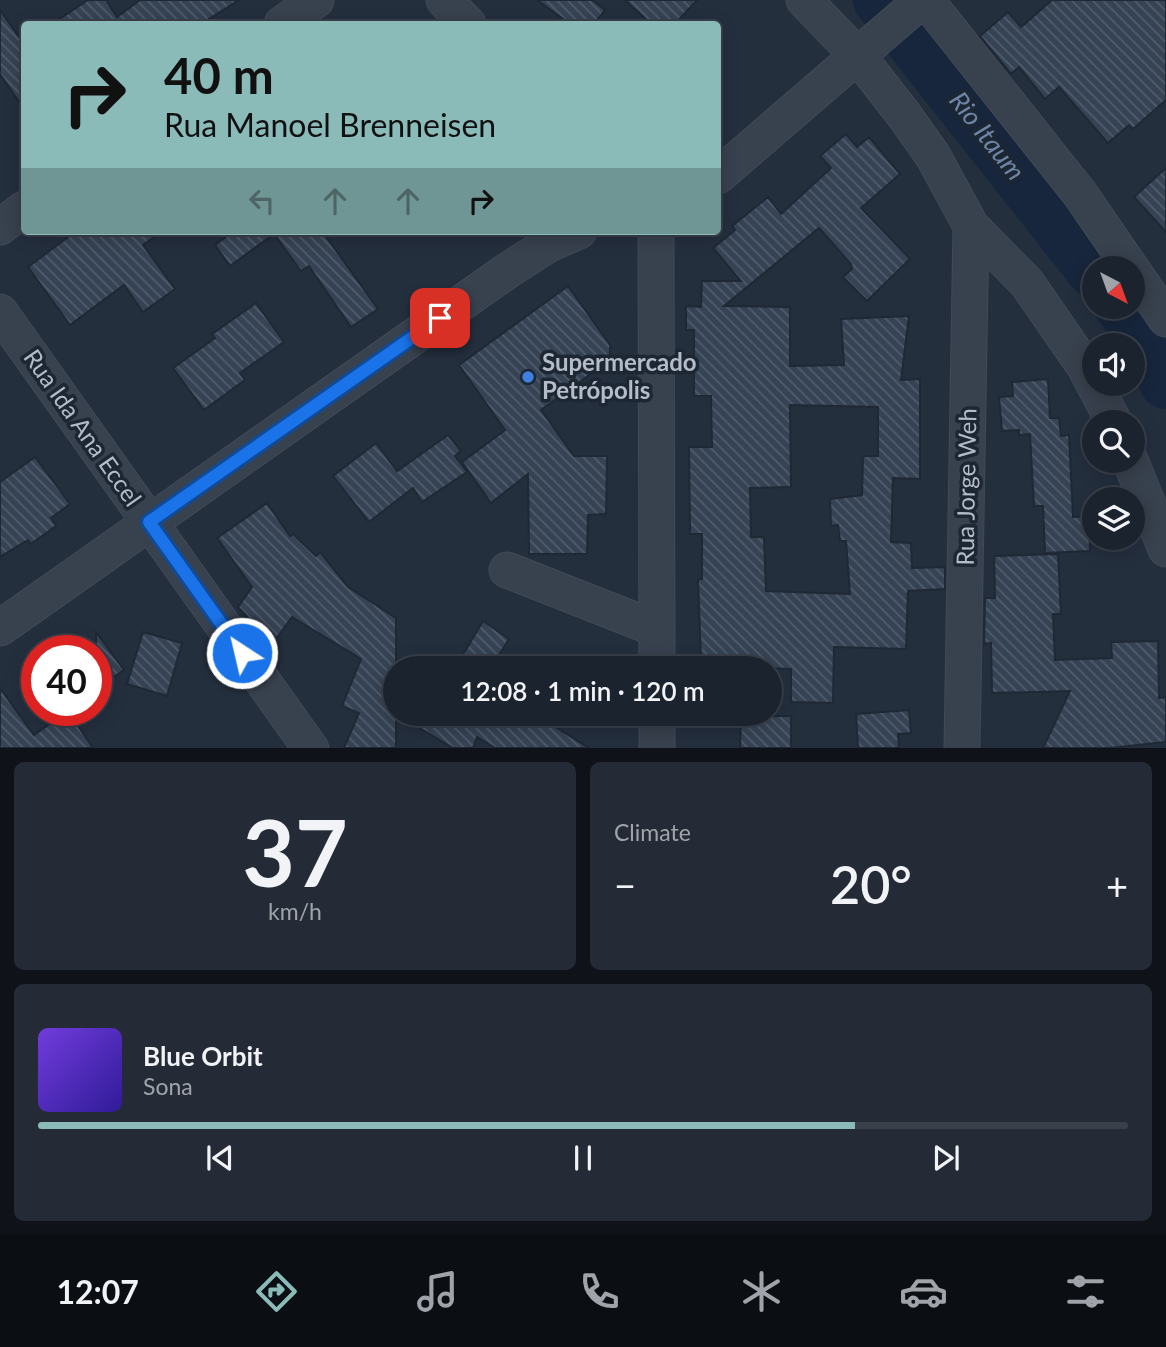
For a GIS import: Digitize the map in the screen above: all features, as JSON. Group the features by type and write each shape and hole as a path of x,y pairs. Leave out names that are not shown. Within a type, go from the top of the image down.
{"street":[{"path":"286,21 316,0"},
{"path":"444,0 465,21"},
{"path":"804,0 858,56 933,156 971,226 1027,283 1085,367 1108,410"},
{"path":"721,173 920,3 1080,194 1166,319"},
{"path":"0,227 21,211"},
{"name":"Rua Jorge Weh","path":"962,748 971,226"},
{"path":"0,628 507,271 549,244 570,235"},
{"path":"656,235 657,656"},
{"name":"Rua Ida Ana Eccel","path":"0,312 311,748"},
{"path":"1135,473 1166,549"},
{"path":"507,570 657,629"},
{"path":"657,726 657,748"}],"building":[{"path":"88,0 106,0 117,17 140,0 239,0 206,21 56,21"},
{"path":"537,0 592,0 605,10 596,21 566,21"},
{"path":"625,0 697,0 678,21 648,21"},
{"path":"1052,0 1166,0 1166,100 1133,129 1129,125 1108,143 1059,87 1045,99 1019,67 1011,74 980,36 1008,12 1021,27"},
{"path":"0,10 21,40 21,105 0,74"},
{"path":"846,134 857,147 869,137 900,174 861,208 910,259 867,301 843,277 852,269 851,264 819,228 724,306 790,307 790,366 844,365 841,319 909,316 901,380 920,379 920,479 893,478 891,542 911,543 912,568 945,567 945,589 908,591 906,649 834,647 833,703 791,702 791,669 782,669 782,656 701,656 698,579 702,579 702,534 690,534 689,447 712,447 711,396 694,396 694,330 686,330 686,306 701,307 702,281 741,281 713,248 735,230 732,226 768,197 781,214 831,168 820,156","holes":["790,405 878,407 878,456 863,456 862,495 830,499 831,526 838,525 840,541 846,541 850,594 766,591 764,537 751,537 750,488 791,487"]},
{"path":"1166,168 1166,232 1134,197"},
{"path":"71,235 157,235 143,245 175,289 143,312 124,285 70,325 28,267"},
{"path":"229,235 273,235 230,266 215,245"},
{"path":"275,235 325,235 378,309 351,327 309,266 301,271"},
{"path":"568,286 610,345 610,360 541,410 574,456 607,456 606,514 588,515 587,554 529,554 528,474 491,503 462,462 505,430 459,365"},
{"path":"256,303 284,342 240,373 245,380 204,410 173,368 215,338 212,334"},
{"path":"1048,379 1050,418 1059,418 1061,436 1069,435 1073,517 1082,516 1082,550 1090,551 1045,553 1043,506 1034,506 1030,434 1019,435 1019,430 1002,431 999,397 1013,396 1012,382"},
{"path":"448,435 461,451 455,456 467,472 422,502 413,488 369,522 333,476 376,443 397,471"},
{"path":"35,457 70,504 51,518 56,526 31,544 28,540 0,557 0,482"},
{"path":"267,503 290,536 293,534 316,556 320,552 348,587 396,618 396,656 383,656 383,726 396,726 396,748 344,748 359,713 342,706 361,659 292,617 273,643 252,628 254,624 238,607 252,587 217,538"},
{"path":"1058,554 1061,614 1053,614 1055,660 1112,658 1111,642 1158,641 1159,698 1166,697 1166,742 1110,748 1043,748 1070,691 992,693 991,643 984,644 985,598 995,598 994,556"},
{"path":"483,621 509,639 498,656 462,656"},
{"path":"143,632 182,643 167,696 127,684"},
{"path":"112,654 124,670 112,678"},
{"path":"0,688 21,717 21,726 27,726 34,735 47,726 78,726 93,748 0,748"},
{"path":"909,710 911,733 898,734 899,748 858,748 856,714"},
{"path":"782,716 791,716 791,748 740,748 741,726 782,726"},
{"path":"416,726 558,726 557,728 589,748 495,748 477,737 473,748 453,748"}],"waterway":[{"name":"Rio Itaum","path":"880,0 1082,256"},
{"name":"Rio Itaum","path":"1131,319 1145,336 1166,382"}],"place":[{"name":"Supermercado Petrópolis","path":"528,377"}],"route":[{"path":"242,653 149,522 440,318"}]}
